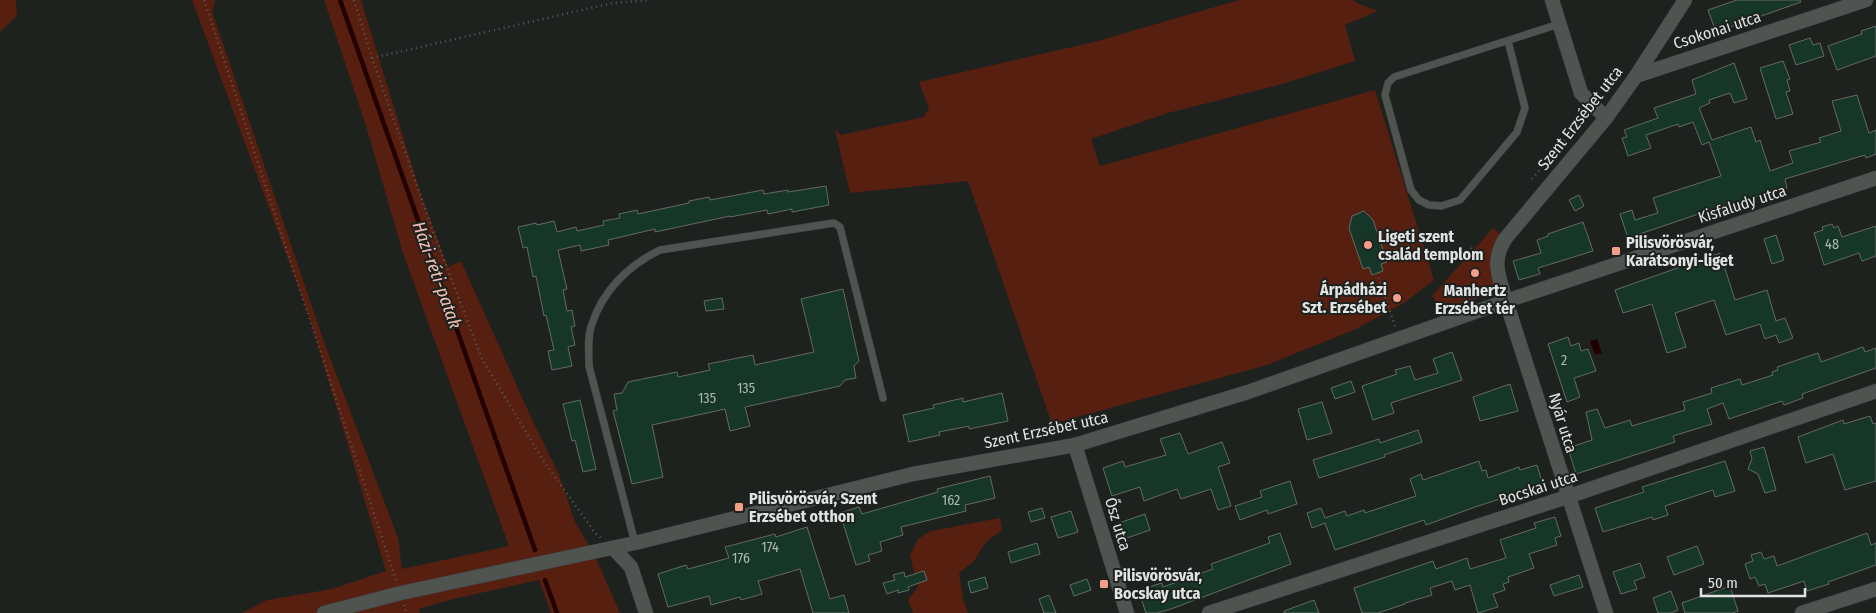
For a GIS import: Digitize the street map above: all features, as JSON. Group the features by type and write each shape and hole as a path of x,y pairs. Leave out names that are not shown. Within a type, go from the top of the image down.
{"street":[{"path":"1552,0 1581,93 1606,118"},
{"name":"Szent Erzsébet utca","path":"324,613 401,593 635,543 913,474 1075,445 1256,389 1506,301 1496,269 1497,253 1504,239 1606,118 1636,76 1684,0"},
{"name":"Csokonai utca","path":"1636,76 1866,0"},
{"name":"Kisfaludy utca","path":"1506,301 1876,178"},
{"name":"Nyár utca","path":"1506,301 1606,613"},
{"name":"Bocskai utca","path":"1209,613 1567,496 1876,392"},
{"name":"Ősz utca","path":"1075,445 1127,613"},
{"path":"613,548 631,567 646,613"},
{"path":"1802,613 1876,588"}],"lane":[{"path":"1508,41 1525,108 1517,132 1460,200 1441,206 1429,205 1419,200 1412,190 1385,95 1388,84 1394,78 1559,24"},
{"path":"635,543 589,366 589,348 591,325 606,296 622,274 642,259 660,250 834,223 840,227 883,398"}],"path":[{"path":"204,0 401,593"},
{"path":"354,0 372,58 433,231 482,359 543,460 595,533 613,548"},
{"path":"372,58 613,3 651,0"},
{"path":"1532,179 1594,106"},
{"path":"1378,273 1396,330"}],"shaded area":[{"path":"0,0 16,0 17,16 0,32"},
{"path":"192,0 214,0 215,2 212,11 323,339 398,538 402,569 509,546 403,253 366,126 324,0 361,0 422,198 448,267 461,261 559,475 575,522 595,556 620,613 551,613 539,580 453,599 419,609 420,613 242,613 267,600 332,589 386,571 308,313"},
{"path":"1239,0 1353,0 1378,11 1345,25 1355,61 1279,85 1168,113 1091,139 1100,166 1375,90 1434,280 1404,303 1354,330 1267,365 1052,424 968,181 850,193 835,130 841,135 924,117 929,108 919,82 1094,42"},
{"path":"1493,228 1500,234 1490,260 1494,288 1485,296 1441,310 1432,296"},
{"path":"1597,339 1602,353 1595,355 1590,341"},
{"path":"1000,518 1002,530 985,543 974,561 959,573 963,599 968,613 913,613 908,600 918,587 910,556 918,539 931,531"}],"building":[{"path":"1737,0 1800,0 1801,2 1716,32 1708,10"},
{"path":"1876,26 1876,56 1837,70 1828,46 1862,34 1861,31"},
{"path":"1810,38 1813,45 1820,43 1824,56 1796,65 1789,45"},
{"path":"1783,61 1790,79 1787,80 1790,91 1786,92 1793,114 1776,119 1760,68"},
{"path":"1734,63 1747,99 1734,103 1730,93 1709,100 1710,103 1699,108 1712,140 1751,127 1756,142 1760,140 1770,171 1793,163 1789,151 1821,142 1819,138 1841,131 1832,101 1857,95 1869,133 1876,130 1876,154 1866,158 1865,155 1785,179 1787,188 1716,208 1628,238 1620,214 1632,210 1635,220 1658,213 1653,198 1721,176 1709,142 1702,145 1693,122 1679,127 1678,124 1646,135 1651,148 1628,156 1622,138 1627,137 1624,130 1658,118 1654,108 1696,94 1692,80"},
{"path":"826,186 829,205 792,212 792,209 768,214 767,210 730,216 655,232 655,229 608,240 609,245 581,251 580,245 558,250 567,289 563,290 567,311 572,310 575,326 571,327 575,345 568,347 572,366 552,370 548,351 554,350 546,315 544,316 536,276 533,277 527,247 523,248 518,227 554,221 557,232 576,227 577,231 604,225 603,221 620,218 619,214 637,210 638,214 709,197 710,200 763,190 764,194"},
{"path":"1579,195 1584,206 1575,211 1569,200"},
{"name":"Ligeti szent család templom","path":"1364,211 1373,220 1387,262 1381,264 1383,271 1372,275 1369,267 1363,269 1349,228 1352,216"},
{"path":"1583,222 1593,251 1538,268 1540,274 1519,280 1513,261 1541,253 1537,240 1548,236 1548,234"},
{"path":"1832,224 1834,228 1838,226 1842,237 1876,226 1876,256 1862,261 1859,253 1824,265 1814,233 1823,230 1822,227"},
{"path":"1776,235 1784,260 1772,264 1764,239"},
{"path":"1720,253 1735,300 1767,290 1776,321 1785,318 1793,338 1779,343 1776,335 1765,339 1760,324 1726,335 1714,300 1675,313 1686,347 1667,353 1652,304 1623,313 1615,290"},
{"path":"843,289 859,361 854,366 856,378 845,380 840,386 745,407 750,426 730,431 725,409 652,425 663,477 632,484 613,411 617,410 614,394 622,393 628,382 677,372 678,377 710,370 708,364 753,355 755,365 814,352 801,299"},
{"path":"722,298 724,309 706,311 704,301"},
{"path":"1568,337 1571,346 1579,343 1581,351 1588,349 1596,371 1574,378 1580,397 1567,402 1548,344"},
{"path":"1863,347 1865,352 1876,348 1876,368 1802,394 1803,398 1784,405 1782,401 1729,419 1723,403 1707,409 1712,424 1673,436 1675,442 1576,474 1568,448 1592,440 1586,412 1597,409 1605,428 1630,420 1632,426 1685,410 1683,402 1712,393 1711,388 1740,379 1742,385 1773,375 1772,372 1778,370 1777,367 1818,353 1821,362"},
{"path":"1452,352 1462,380 1391,403 1394,413 1373,420 1362,386 1397,374 1395,370 1410,366 1415,380 1438,373 1433,359"},
{"path":"1351,381 1355,392 1335,399 1331,388"},
{"path":"1510,384 1518,411 1480,421 1473,397"},
{"path":"1002,393 1008,421 969,429 969,426 939,432 940,435 909,442 903,415 934,408 933,405 963,398 963,402"},
{"path":"580,400 596,469 583,472 575,440 572,441 563,404"},
{"path":"1322,402 1332,433 1307,440 1298,409"},
{"path":"1870,416 1873,424 1876,423 1876,481 1845,490 1833,454 1806,463 1798,437 1843,420 1844,424"},
{"path":"1418,430 1422,442 1384,455 1385,457 1319,478 1313,460 1379,439 1380,443"},
{"path":"1180,433 1188,454 1222,442 1230,463 1218,467 1231,506 1218,510 1211,489 1181,499 1177,489 1144,501 1140,487 1112,496 1103,468 1123,461 1125,467 1166,455 1160,439"},
{"path":"1764,447 1776,490 1765,493 1758,474 1748,469 1752,459 1750,451"},
{"path":"1479,461 1482,471 1486,470 1488,478 1519,467 1520,470 1537,465 1543,485 1426,525 1424,520 1335,550 1325,523 1312,528 1307,513 1321,508 1325,518 1345,511 1347,516 1364,510 1365,513 1416,496 1410,479 1421,474 1423,480"},
{"path":"1725,461 1735,491 1715,497 1713,490 1665,506 1668,515 1653,520 1652,517 1603,532 1595,508 1644,492 1642,487"},
{"path":"990,476 995,498 965,505 966,511 901,527 903,535 880,542 882,551 868,555 870,561 856,565 840,513 859,507 862,514 938,492 937,489"},
{"path":"1290,481 1297,504 1268,514 1267,510 1240,520 1235,506 1262,497 1260,491"},
{"path":"1042,508 1045,518 1031,522 1028,512"},
{"path":"1071,511 1078,532 1058,538 1051,517"},
{"path":"1145,514 1150,530 1124,539 1119,523"},
{"path":"1555,517 1561,536 1555,538 1557,545 1529,554 1534,568 1508,577 1509,582 1503,584 1505,590 1493,594 1498,607 1478,613 1470,585 1455,590 1452,581 1430,588 1432,595 1378,613 1362,613 1354,588 1433,561 1436,569 1467,558 1470,569 1506,558 1500,540 1536,528 1534,523"},
{"path":"807,527 830,599 844,595 849,613 813,613 800,569 758,581 762,594 741,600 740,597 711,605 709,596 668,607 658,574 686,565 688,569 729,558 725,547 775,534 776,537"},
{"path":"1280,533 1291,564 1171,609 1157,613 1146,613 1141,598 1148,596 1145,588 1162,583 1163,587 1213,569 1211,564 1270,543 1268,537"},
{"path":"1867,533 1871,545 1876,543 1876,565 1807,591 1804,581 1768,593 1765,584 1759,586 1755,577 1750,579 1745,564 1753,561 1751,555 1761,552 1764,559 1774,556 1777,566"},
{"path":"1037,543 1040,554 1011,563 1008,552"},
{"path":"1697,546 1704,564 1674,575 1667,557"},
{"path":"1640,563 1645,577 1634,581 1637,589 1621,594 1613,572"},
{"path":"924,571 927,580 908,587 909,590 898,593 898,590 887,594 883,583 895,580 893,575 904,572 905,577"},
{"path":"1579,575 1583,587 1554,596 1550,585"},
{"path":"985,577 988,588 971,593 968,582"},
{"path":"1087,579 1091,590 1074,596 1070,585"},
{"path":"1730,586 1738,611 1732,613 1685,613 1682,603"},
{"path":"1671,591 1678,610 1671,613 1658,613 1653,598"},
{"path":"1049,595 1056,613 1044,613 1039,599"},
{"path":"1314,600 1319,613 1284,613 1284,611"}],"waterway":[{"name":"Házi-réti-patak","path":"340,0 535,550"},
{"name":"Házi-réti-patak","path":"545,580 557,613"}],"place":[{"name":"Ligeti szent család templom","path":"1368,245"},
{"name":"Pilisvörösvár, Karátsonyi-liget","path":"1616,251"},
{"name":"Manhertz Erzsébet tér","path":"1475,273"},
{"name":"Árpádházi Szt. Erzsébet","path":"1397,298"},
{"name":"Pilisvörösvár, Szent Erzsébet otthon","path":"739,507"},
{"name":"Pilisvörösvár, Bocskay utca","path":"1104,584"}]}
